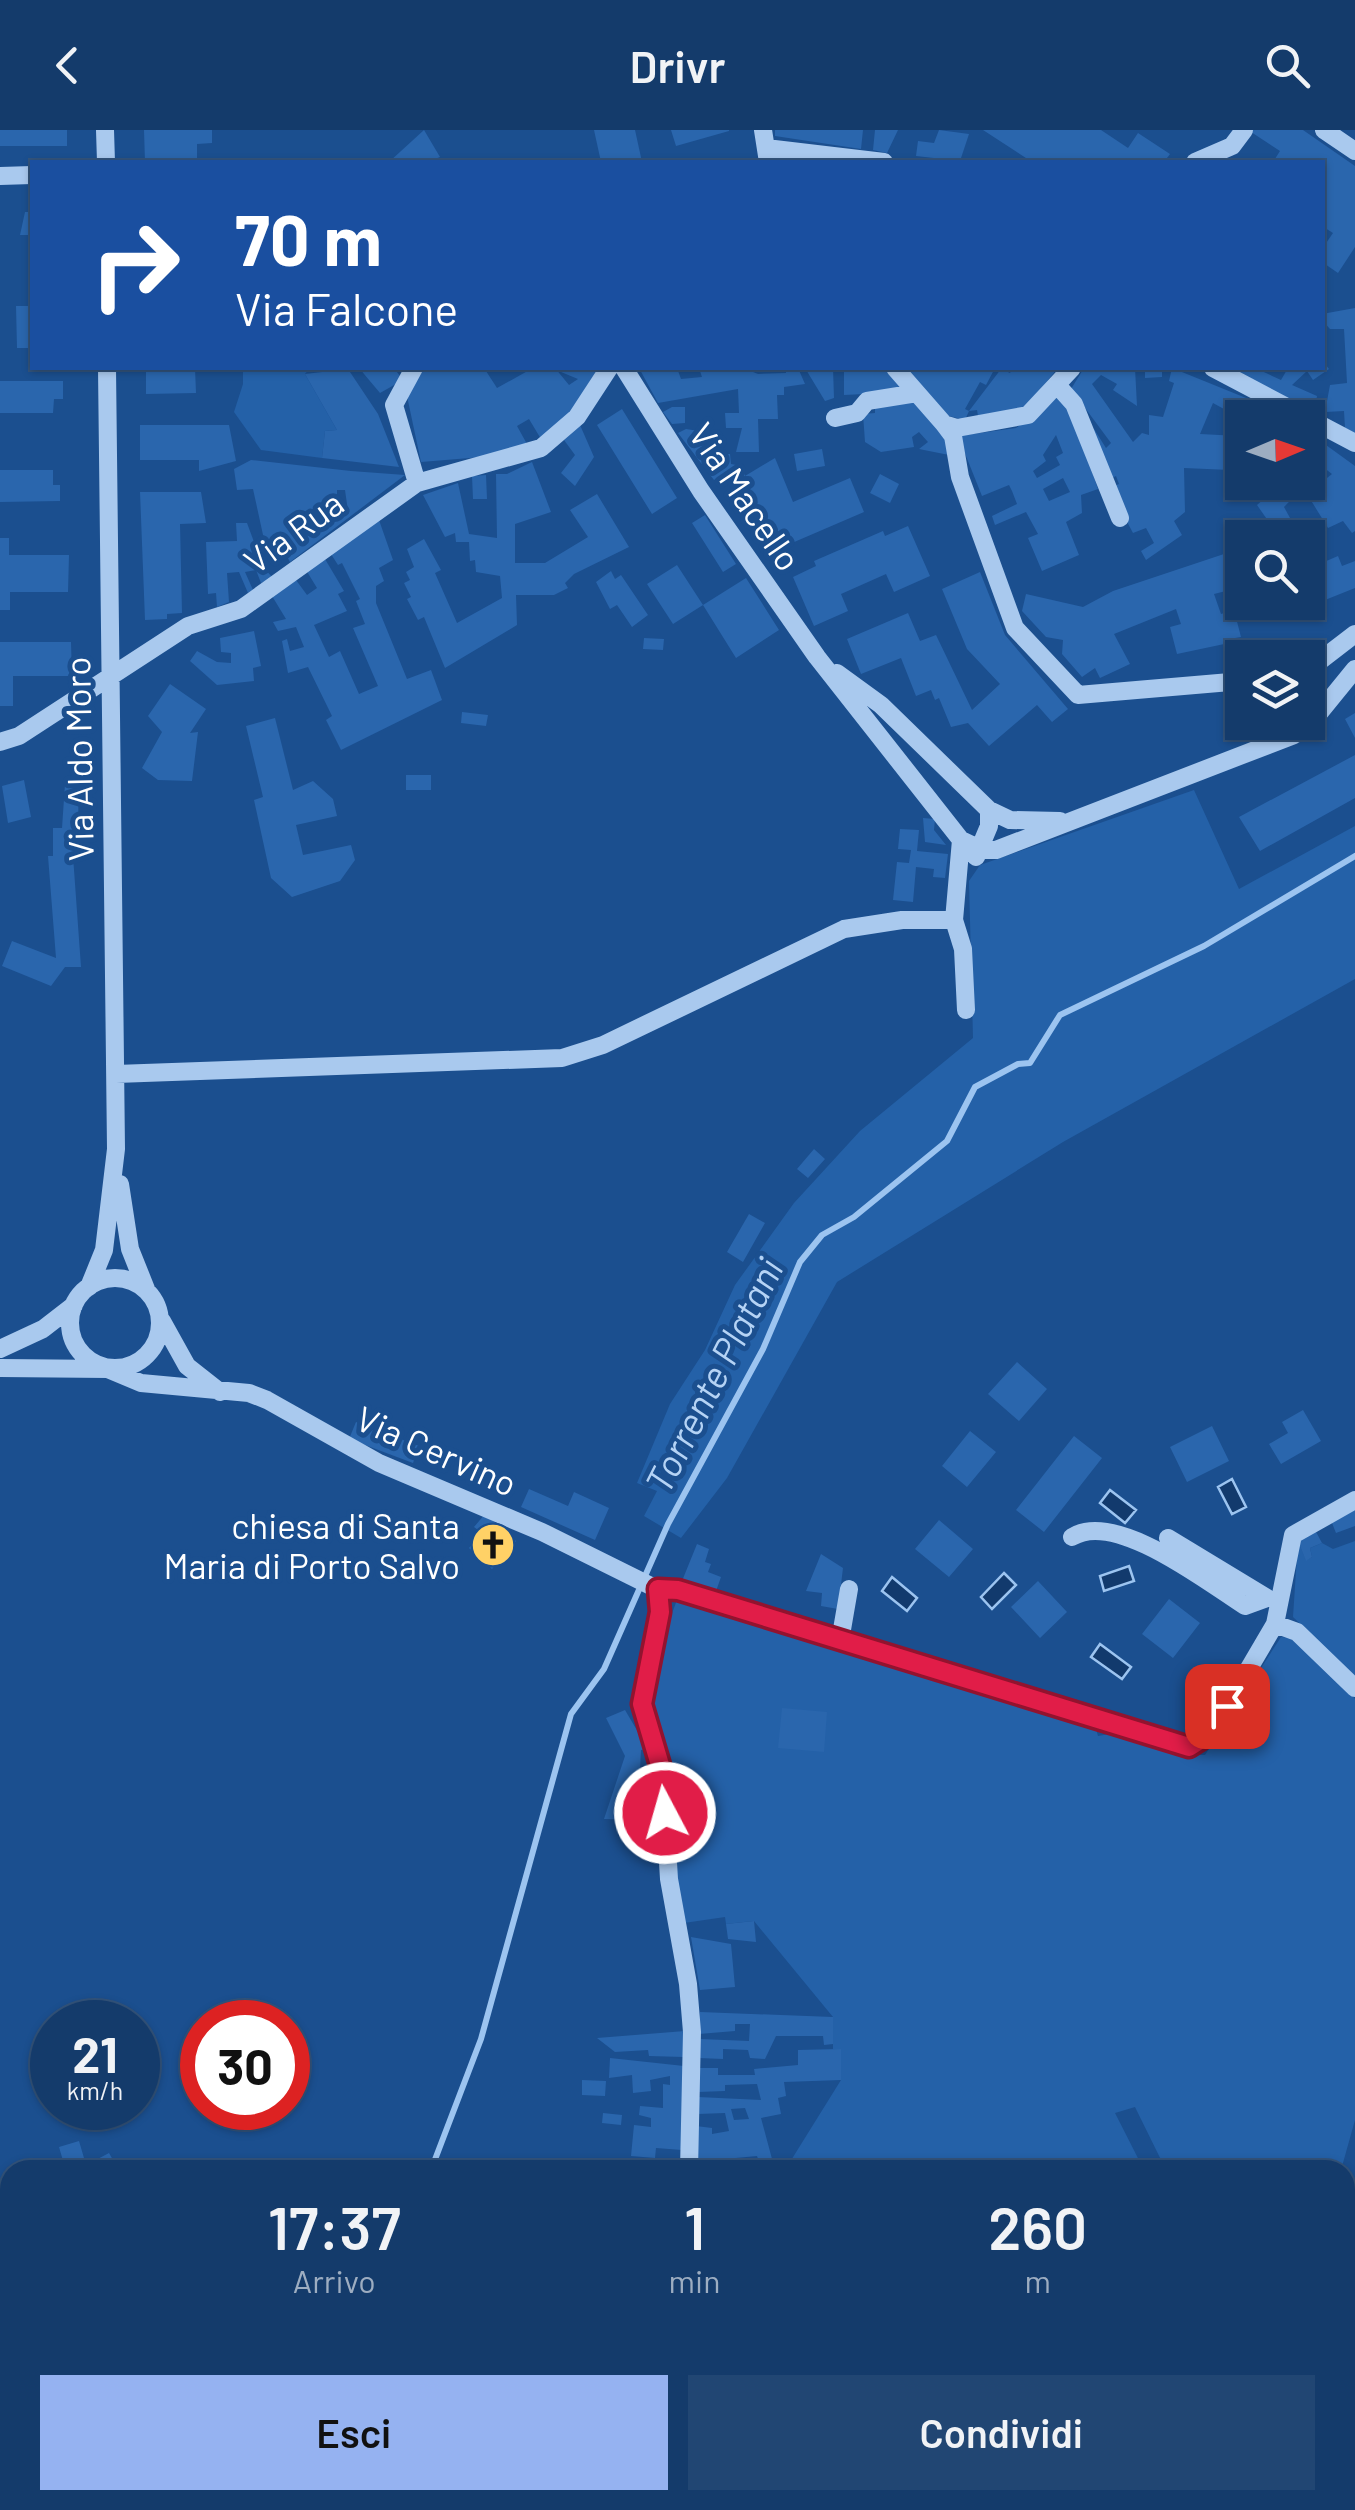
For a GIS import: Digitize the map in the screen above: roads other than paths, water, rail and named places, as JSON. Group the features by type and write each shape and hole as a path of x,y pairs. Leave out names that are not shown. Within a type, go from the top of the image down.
{"street":[{"path":"106,130 106,160"},
{"path":"1200,160 1232,146 1244,130"},
{"path":"1324,130 1355,151"},
{"path":"766,147 796,157 849,160"},
{"path":"0,176 30,175"},
{"name":"Via Aldo Moro","path":"107,370 116,1149"},
{"path":"413,370 394,405 418,483"},
{"name":"Via Rua","path":"0,742 19,736 188,626 241,609 418,483 541,448 577,417 608,370"},
{"name":"Via Macello","path":"625,370 701,490 816,658"},
{"path":"897,370 953,436 960,477 1015,628 1078,695 1225,683"},
{"path":"944,424 978,427 1028,415 1070,370"},
{"path":"1217,370 1355,443"},
{"path":"1057,386 1074,404 1120,518"},
{"path":"835,418 857,413 867,400 917,394"},
{"path":"1325,657 1355,634"},
{"path":"816,658 880,705 989,810 1010,820 1038,824 1083,819"},
{"path":"816,658 961,840 982,850 996,850 1083,819 1294,736 1311,723 1355,669"},
{"path":"894,754 912,738"},
{"path":"957,888 982,850 989,810"},
{"path":"961,840 954,920 963,950 966,1010"},
{"path":"116,1074 562,1058 603,1045 844,929 902,920 954,920"},
{"path":"0,1348 43,1329 74,1306 89,1286 104,1250 116,1149"},
{"path":"116,1149 124,1224 146,1290 177,1353 220,1392"},
{"path":"89,1286 118,1278 146,1290"},
{"path":"74,1306 74,1340 106,1367 135,1364 150,1351 159,1334 159,1313"},
{"name":"Via Cervino","path":"0,1368 106,1367 129,1381 249,1393 379,1463 542,1532 658,1589 678,1590 1189,1747 1211,1733 1275,1624 1294,1535 1355,1500"},
{"path":"1072,1538 1082,1531 1105,1528 1159,1551 1245,1606 1267,1598 1168,1538"},
{"path":"840,1640 849,1588"},
{"path":"658,1589 660,1612 642,1704 663,1780 669,1879 691,2016 689,2160"},
{"path":"1275,1624 1297,1632 1355,1688"}],"waterway":[{"name":"Torrente Platani","path":"435,2160 481,2039 571,1714 604,1669 668,1524 763,1349 800,1262 822,1235 854,1217 947,1141 975,1087 1018,1064 1030,1063 1060,1015 1204,946 1355,856"}],"place":[{"name":"chiesa di Santa Maria di Porto Salvo","path":"493,1545"}]}
